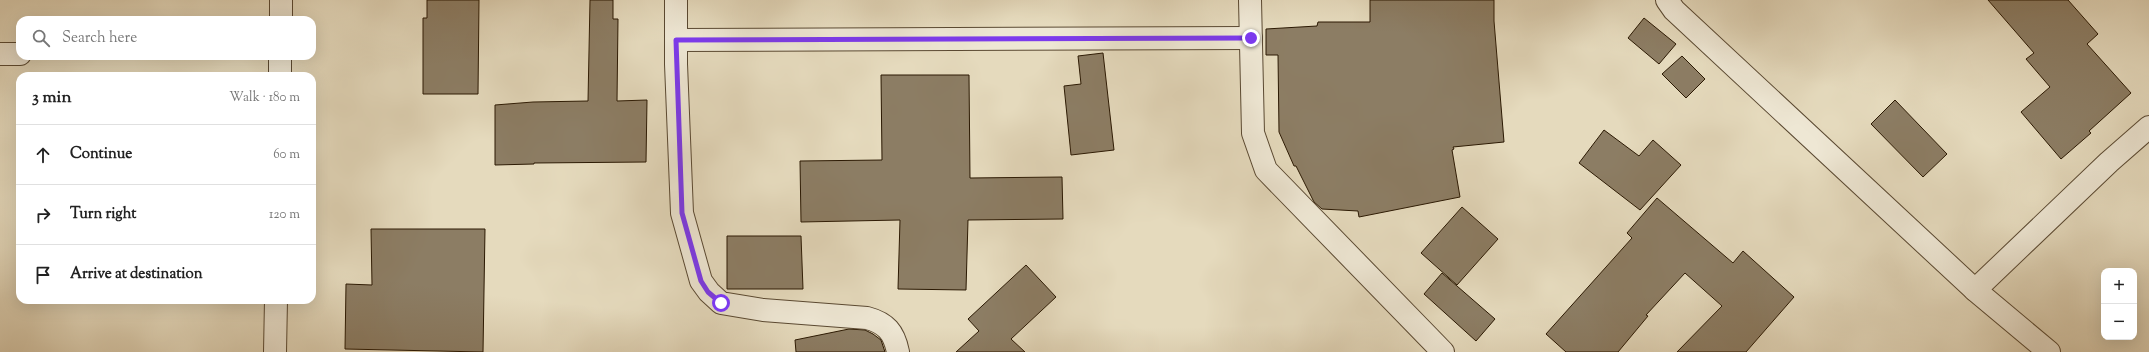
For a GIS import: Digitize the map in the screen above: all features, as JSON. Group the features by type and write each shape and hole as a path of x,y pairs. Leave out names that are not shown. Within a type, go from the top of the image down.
{"street":[{"path":"281,0 281,16"},
{"path":"676,0 682,213 701,281 708,292 721,303 763,310 867,318 881,321 890,331 898,352"},
{"path":"1250,0 1253,133 1266,170 1443,352"},
{"path":"1666,0 1674,10 1975,290 2049,352"},
{"path":"676,40 1251,38"},
{"path":"0,54 16,54"},
{"path":"280,60 280,72"},
{"path":"1975,290 2108,162 2149,127"},
{"path":"276,304 276,352"}],"building":[{"path":"427,0 479,0 478,94 423,94 423,18 427,18"},
{"path":"590,0 613,0 613,19 618,19 617,101 647,100 646,162 534,163 495,165 495,105 533,102 588,101"},
{"path":"1370,0 1494,0 1494,21 1504,142 1453,147 1454,149 1452,150 1460,197 1359,217 1358,211 1322,209 1314,202 1296,166 1294,166 1279,132 1278,55 1266,55 1266,29 1317,26 1318,22 1370,22"},
{"path":"1988,0 2068,0 2098,34 2087,44 2131,93 2089,131 2091,133 2061,159 2021,112 2050,87 2026,59 2034,53"},
{"path":"1644,18 1676,44 1659,64 1628,38"},
{"path":"1103,53 1114,150 1071,155 1064,86 1081,84 1078,56"},
{"path":"1682,56 1705,79 1686,98 1662,74"},
{"path":"881,75 969,75 970,178 1062,177 1063,219 968,220 966,290 898,289 900,220 801,222 800,161 882,160"},
{"path":"1895,100 1947,154 1923,177 1871,124"},
{"path":"1604,130 1639,156 1653,140 1681,165 1640,210 1579,163"},
{"path":"1657,198 1733,263 1743,251 1794,297 1746,352 1677,352 1722,306 1685,273 1646,315 1648,316 1618,352 1566,352 1546,334 1632,238 1627,233"},
{"path":"1462,207 1498,239 1457,285 1421,253"},
{"path":"371,229 485,229 483,352 345,349 346,284 372,285"},
{"path":"727,236 801,236 803,289 727,289"},
{"path":"1026,265 1056,297 1011,339 1025,352 956,352 979,331 968,319"},
{"path":"1442,273 1495,319 1476,341 1424,294"},
{"path":"849,329 865,330 873,334 881,340 885,352 796,352 795,340"}],"route":[{"path":"721,303 708,292 701,281 682,213 676,40 1251,38"}]}
